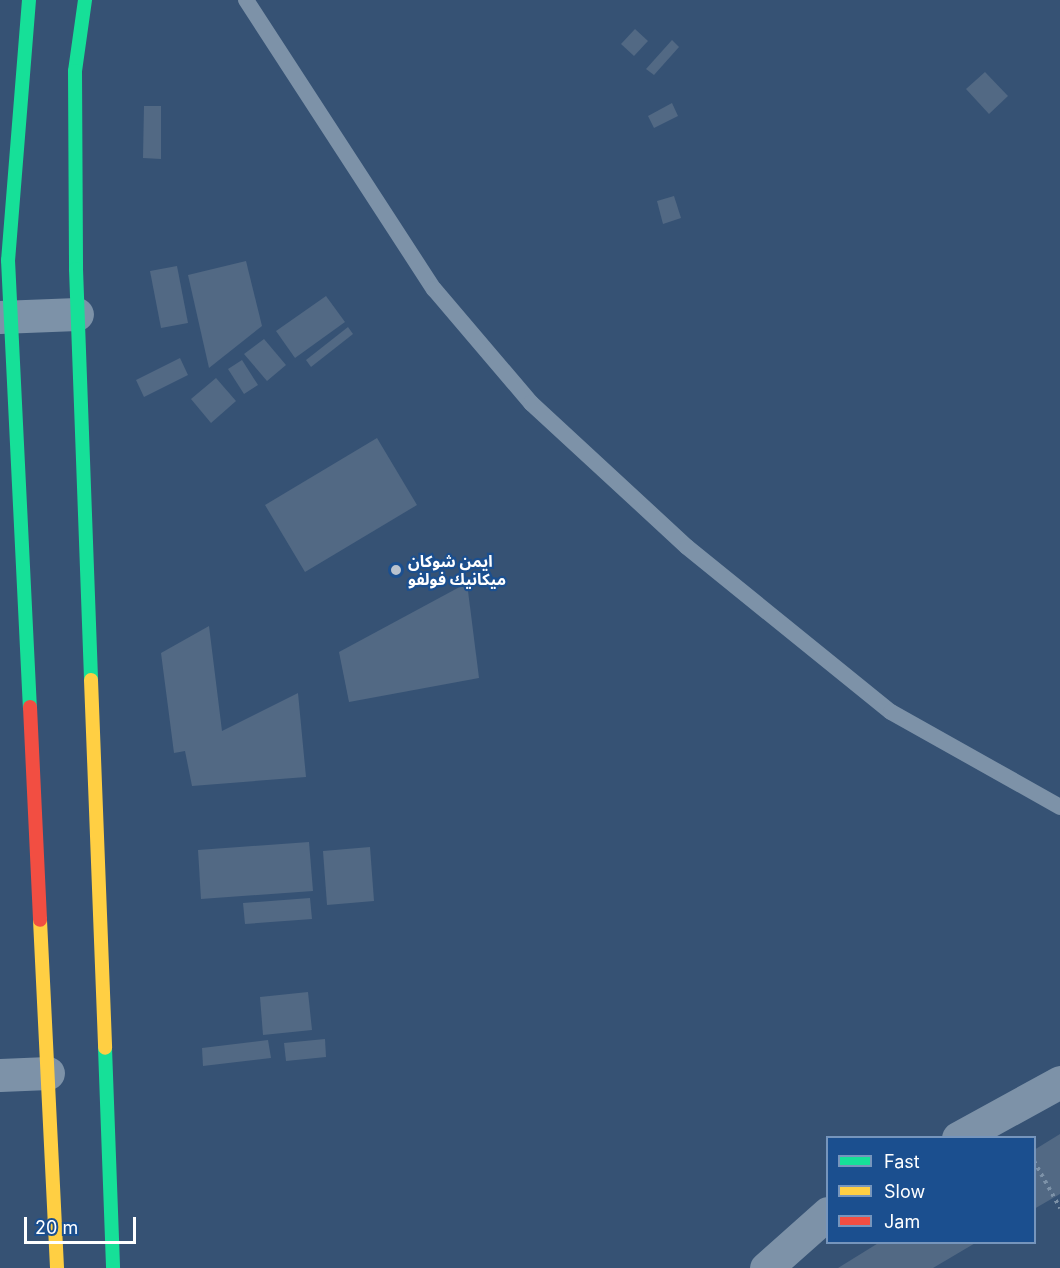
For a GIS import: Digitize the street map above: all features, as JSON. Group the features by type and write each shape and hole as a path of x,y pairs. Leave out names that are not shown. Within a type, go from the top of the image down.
{"main road":[{"path":"29,0 5,317 57,1268"},
{"path":"85,0 75,71 77,314 113,1268"}],"street":[{"path":"5,317 77,314"},
{"path":"0,1075 48,1073"},
{"path":"960,1136 1060,1082"},
{"path":"766,1268 826,1215"}],"lane":[{"path":"246,0 434,289 531,403 687,547 891,712 1060,807"}],"path":[{"path":"1036,1163 1060,1208"}],"building":[{"path":"635,29 648,41 634,56 621,44"},
{"path":"672,40 679,47 654,75 646,69"},
{"path":"985,72 1008,96 989,114 966,89"},
{"path":"672,103 678,116 654,128 648,116"},
{"path":"144,106 161,106 161,159 143,158"},
{"path":"674,196 681,218 663,224 657,201"},
{"path":"246,261 262,326 209,368 188,275"},
{"path":"177,266 188,323 161,328 150,271"},
{"path":"326,296 345,322 295,358 276,331"},
{"path":"348,327 353,334 311,367 306,360"},
{"path":"264,339 286,365 267,381 244,354"},
{"path":"180,358 188,375 144,397 136,380"},
{"path":"242,360 258,385 244,394 228,369"},
{"path":"216,378 236,401 211,423 191,399"},
{"path":"377,438 417,505 305,572 265,505"},
{"path":"467,583 479,678 349,702 339,652"},
{"path":"209,626 222,731 298,693 306,777 192,786 185,751 174,753 161,653"},
{"path":"309,842 313,891 201,899 198,850"},
{"path":"370,847 374,901 327,905 323,851"},
{"path":"310,898 312,919 245,924 243,903"},
{"path":"308,992 312,1030 263,1035 260,997"},
{"path":"325,1039 326,1057 286,1061 284,1043"},
{"path":"268,1040 271,1058 203,1066 202,1048"},
{"path":"1060,1134 1060,1194 1036,1208 1036,1149"},
{"path":"877,1244 974,1244 933,1268 838,1268"}],"traffic: fast":[{"path":"29,0 8,260 30,707"},
{"path":"85,0 75,71 76,269 91,680"},
{"path":"105,1048 113,1268"}],"traffic: slow":[{"path":"91,680 105,1048"},
{"path":"40,920 57,1268"}],"traffic: jam":[{"path":"30,707 40,920"}],"place":[{"name":"ايمن شوكان ميكانيك فولفو","path":"396,570"}]}
